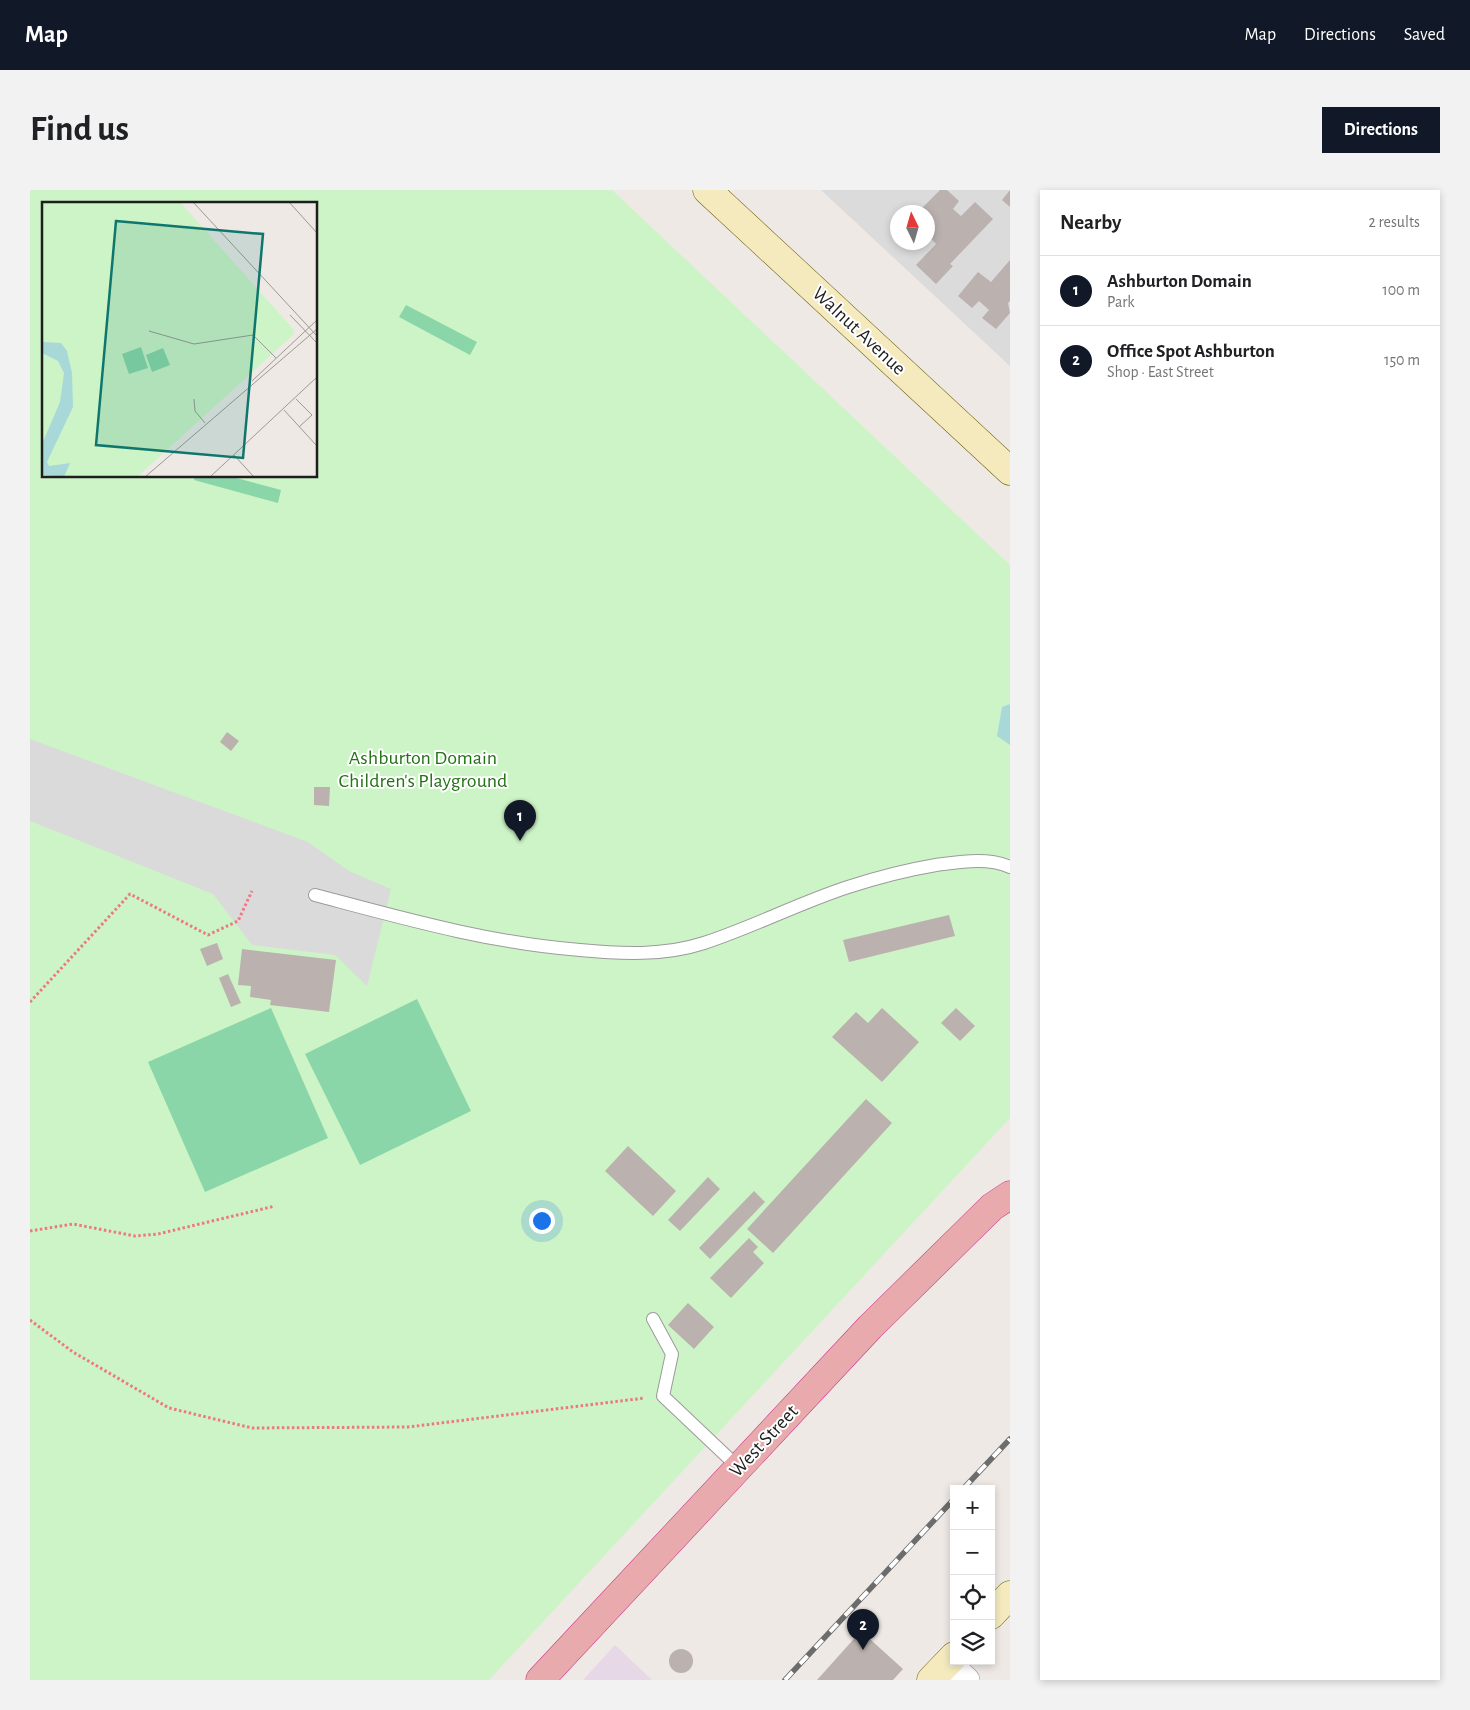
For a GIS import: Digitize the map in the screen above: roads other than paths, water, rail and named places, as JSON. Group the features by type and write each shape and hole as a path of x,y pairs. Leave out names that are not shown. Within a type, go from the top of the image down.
{"highway":[{"name":"West Street","path":"540,1680 870,1327 1001,1201 1010,1184"}],"main road":[{"name":"Walnut Avenue","path":"707,190 1010,472"},
{"path":"995,1612 1010,1595"}],"lane":[{"path":"315,895 445,930 538,947 617,954 660,952 702,944 847,887 924,868 960,862 999,862 1010,867"},
{"path":"652,1319 672,1354 663,1396 739,1468"}],"water":[{"path":"1010,704 1010,745 997,736 1002,707"}],"railway":[{"path":"967,1485 1010,1439"},
{"path":"785,1680 950,1503"}],"place":[{"name":"Ashburton Domain","path":"520,841"},
{"name":"Office Spot Ashburton","path":"863,1650"}],"park label":[{"name":"Ashburton Domain Children's Playground","path":"423,770"}]}
